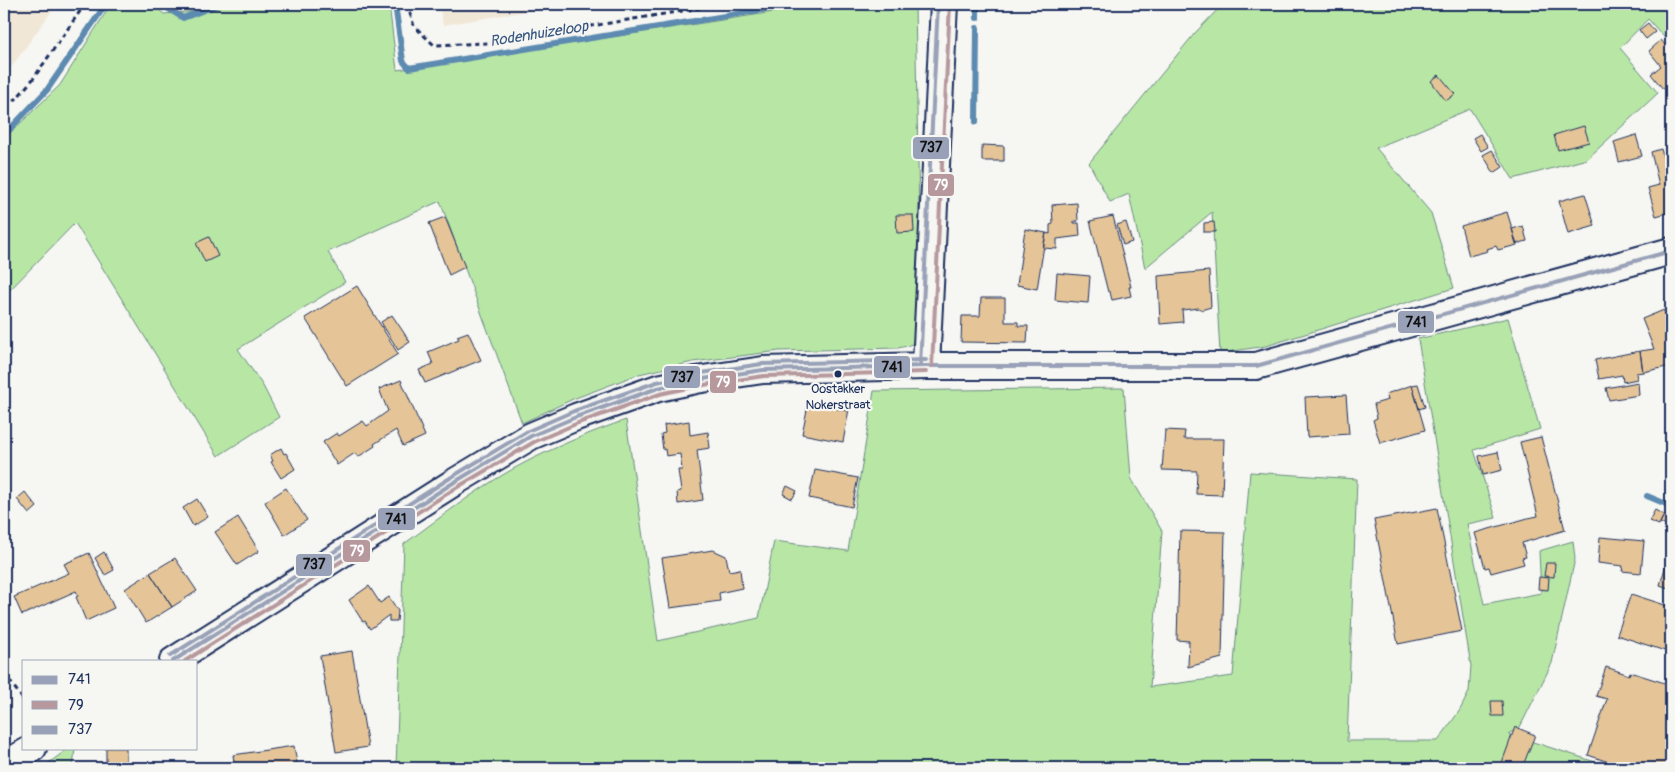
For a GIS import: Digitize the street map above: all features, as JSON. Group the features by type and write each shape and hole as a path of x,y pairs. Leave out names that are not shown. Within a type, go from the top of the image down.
{"street":[{"path":"926,366 944,4"},
{"path":"175,660 453,483 531,436 576,416 658,388 763,370 926,366 1256,366 1671,251"},
{"path":"4,765 30,750"}],"path":[{"path":"4,103 16,99 33,79 85,4"},
{"path":"407,4 414,26 434,45 488,43 725,4"},
{"path":"4,672 22,698"}],"shaded area":[{"path":"4,4 57,4 4,77"},
{"path":"439,4 570,4 443,25"}],"green space":[{"path":"111,4 152,4 164,14 198,11 219,4 389,4 397,70 826,4 915,4 920,334 912,344 898,348 779,351 693,362 639,374 573,399 522,423 440,201 328,252 345,282 238,349 263,386 279,417 218,456 75,223 4,296 4,139 60,85"},
{"path":"1223,4 1671,4 1671,45 1648,19 1620,48 1658,93 1587,159 1513,179 1470,109 1376,148 1431,213 1454,288 1266,346 1220,353 1212,212 1145,268 1129,194 1110,202 1089,163 1195,33"},
{"path":"1508,318 1540,429 1474,450 1496,518 1467,524 1484,604 1541,593 1539,551 1573,541 1575,559 1552,663 1520,727 1508,734 1614,768 396,768 404,544 464,500 512,470 564,444 626,420 658,641 759,618 774,541 848,551 874,391 1124,388 1131,478 1162,531 1150,687 1233,676 1250,472 1357,479 1347,741 1438,741 1460,710 1469,692 1471,666 1418,339"},
{"path":"66,750 75,750 73,768 42,768"}],"building":[{"path":"1648,23 1655,32 1646,39 1639,30"},
{"path":"1661,40 1671,52 1671,82 1663,89 1651,74 1661,66 1649,51"},
{"path":"1439,75 1455,94 1446,101 1431,81"},
{"path":"1584,126 1589,142 1558,150 1554,135"},
{"path":"1480,134 1488,147 1481,151 1473,138"},
{"path":"1636,135 1642,156 1619,162 1614,142"},
{"path":"982,145 1004,146 1004,161 982,161"},
{"path":"1661,149 1664,159 1667,159 1671,175 1671,212 1656,216 1648,188 1659,185 1651,152"},
{"path":"1492,150 1503,167 1494,173 1483,155"},
{"path":"1585,194 1595,226 1568,234 1559,201"},
{"path":"1077,203 1078,221 1074,221 1074,223 1079,223 1080,236 1057,239 1057,249 1043,248 1046,233 1050,234 1050,225 1053,224 1052,205"},
{"path":"1507,212 1517,245 1498,250 1496,246 1487,249 1488,251 1469,256 1461,226"},
{"path":"896,215 913,215 914,232 897,233"},
{"path":"1113,216 1131,287 1129,287 1131,296 1112,300 1110,292 1108,292 1090,221"},
{"path":"445,217 465,267 449,275 429,223"},
{"path":"1126,222 1132,242 1123,245 1117,225"},
{"path":"1214,222 1215,232 1204,232 1204,223"},
{"path":"1523,226 1527,241 1516,244 1512,229"},
{"path":"1025,229 1046,233 1037,289 1017,285"},
{"path":"209,237 218,256 205,262 196,243"},
{"path":"1209,271 1211,307 1201,310 1199,308 1182,310 1183,322 1160,324 1158,276"},
{"path":"1057,273 1090,276 1088,303 1055,300"},
{"path":"357,286 398,354 347,386 305,318"},
{"path":"981,298 1005,298 1005,322 1018,322 1018,326 1028,326 1027,343 961,342 962,316 980,316"},
{"path":"1664,310 1671,329 1671,366 1643,372 1640,351 1654,349 1642,319"},
{"path":"392,315 410,342 398,350 381,322"},
{"path":"468,332 481,360 425,383 419,370 433,364 428,352 459,339 457,336"},
{"path":"1640,351 1643,372 1636,373 1637,379 1623,382 1622,375 1599,379 1595,360"},
{"path":"401,380 425,436 403,446 396,430 358,457 355,453 337,465 323,442 337,433 339,436 363,421 367,426 388,411 379,389"},
{"path":"1638,382 1639,395 1609,400 1606,388"},
{"path":"1418,384 1425,407 1419,409 1412,385"},
{"path":"1412,385 1425,430 1380,443 1373,420 1377,418 1374,404 1388,400 1386,394"},
{"path":"1346,395 1349,434 1307,437 1305,397"},
{"path":"809,400 810,403 848,411 849,409 843,442 802,434"},
{"path":"689,421 690,435 708,432 710,448 697,450 703,500 678,504 677,492 681,491 678,470 682,470 680,454 666,456 665,449 663,450 661,434 665,433 664,425"},
{"path":"1165,430 1185,431 1184,439 1224,439 1222,495 1196,494 1197,471 1162,470"},
{"path":"1541,437 1565,530 1522,543 1526,557 1522,558 1524,564 1491,573 1489,567 1485,568 1475,533 1538,516 1520,442"},
{"path":"281,448 295,469 281,478 271,462 273,461 270,455"},
{"path":"1498,452 1502,470 1483,475 1479,456"},
{"path":"815,470 858,478 852,507 809,498"},
{"path":"787,486 797,491 792,499 783,494"},
{"path":"286,488 307,520 284,535 265,502"},
{"path":"25,492 37,507 29,514 17,499"},
{"path":"197,499 208,517 193,526 183,508"},
{"path":"1437,508 1462,631 1398,644 1374,520"},
{"path":"1655,510 1664,515 1659,525 1649,521"},
{"path":"1664,515 1671,518 1671,528 1660,523"},
{"path":"238,517 259,551 237,565 215,532"},
{"path":"1180,531 1225,532 1222,658 1188,667 1189,641 1177,640"},
{"path":"1600,537 1644,541 1641,573 1622,571 1623,566 1598,563"},
{"path":"1671,548 1671,589 1660,585"},
{"path":"713,550 726,556 729,571 740,569 742,588 719,593 720,601 670,608 662,558"},
{"path":"104,552 114,570 105,575 95,558"},
{"path":"89,553 114,608 86,621 76,597 78,596 76,591 22,615 14,597 69,573 64,564"},
{"path":"175,558 197,591 172,607 150,573"},
{"path":"1546,563 1555,563 1554,577 1544,576"},
{"path":"150,573 172,607 146,623 125,589"},
{"path":"1539,577 1549,578 1548,590 1538,589"},
{"path":"369,586 380,603 389,597 398,611 397,621 389,621 389,615 370,629 365,621 363,622 349,600"},
{"path":"1631,594 1671,607 1671,653 1617,635"},
{"path":"352,651 368,747 336,752 320,656"},
{"path":"1606,667 1629,675 1630,672 1671,685 1671,768 1626,768 1588,755 1607,699 1596,696"},
{"path":"1491,701 1502,701 1503,716 1492,716"},
{"path":"1515,727 1535,735 1522,768 1500,768"},
{"path":"294,746 298,768 235,768 233,755"},
{"path":"106,750 126,750 126,768 106,768"}],"waterway":[{"name":"Rodenhuizeloop","path":"4,131 8,131 47,90 106,4"},
{"name":"Rodenhuizeloop","path":"161,4 183,18 220,4"},
{"name":"Rodenhuizeloop","path":"395,4 403,61 409,68 798,4"},
{"path":"977,4 977,18"},
{"path":"976,122 977,28"},
{"path":"1647,496 1671,506"}],"transit line":[{"name":"737","path":"920,366 938,4"},
{"name":"79","path":"932,366 950,4"},
{"name":"741","path":"175,660 453,483 531,436 576,417 658,388 763,370 926,366 1256,366 1671,251"},
{"name":"737","path":"170,656 450,478 528,431 574,411 657,382 762,364 926,360"},
{"name":"79","path":"187,660 456,488 534,442 578,423 660,394 697,386 764,376 926,372"}],"place":[{"name":"Oostakker Nokerstraat","path":"838,374"}]}
